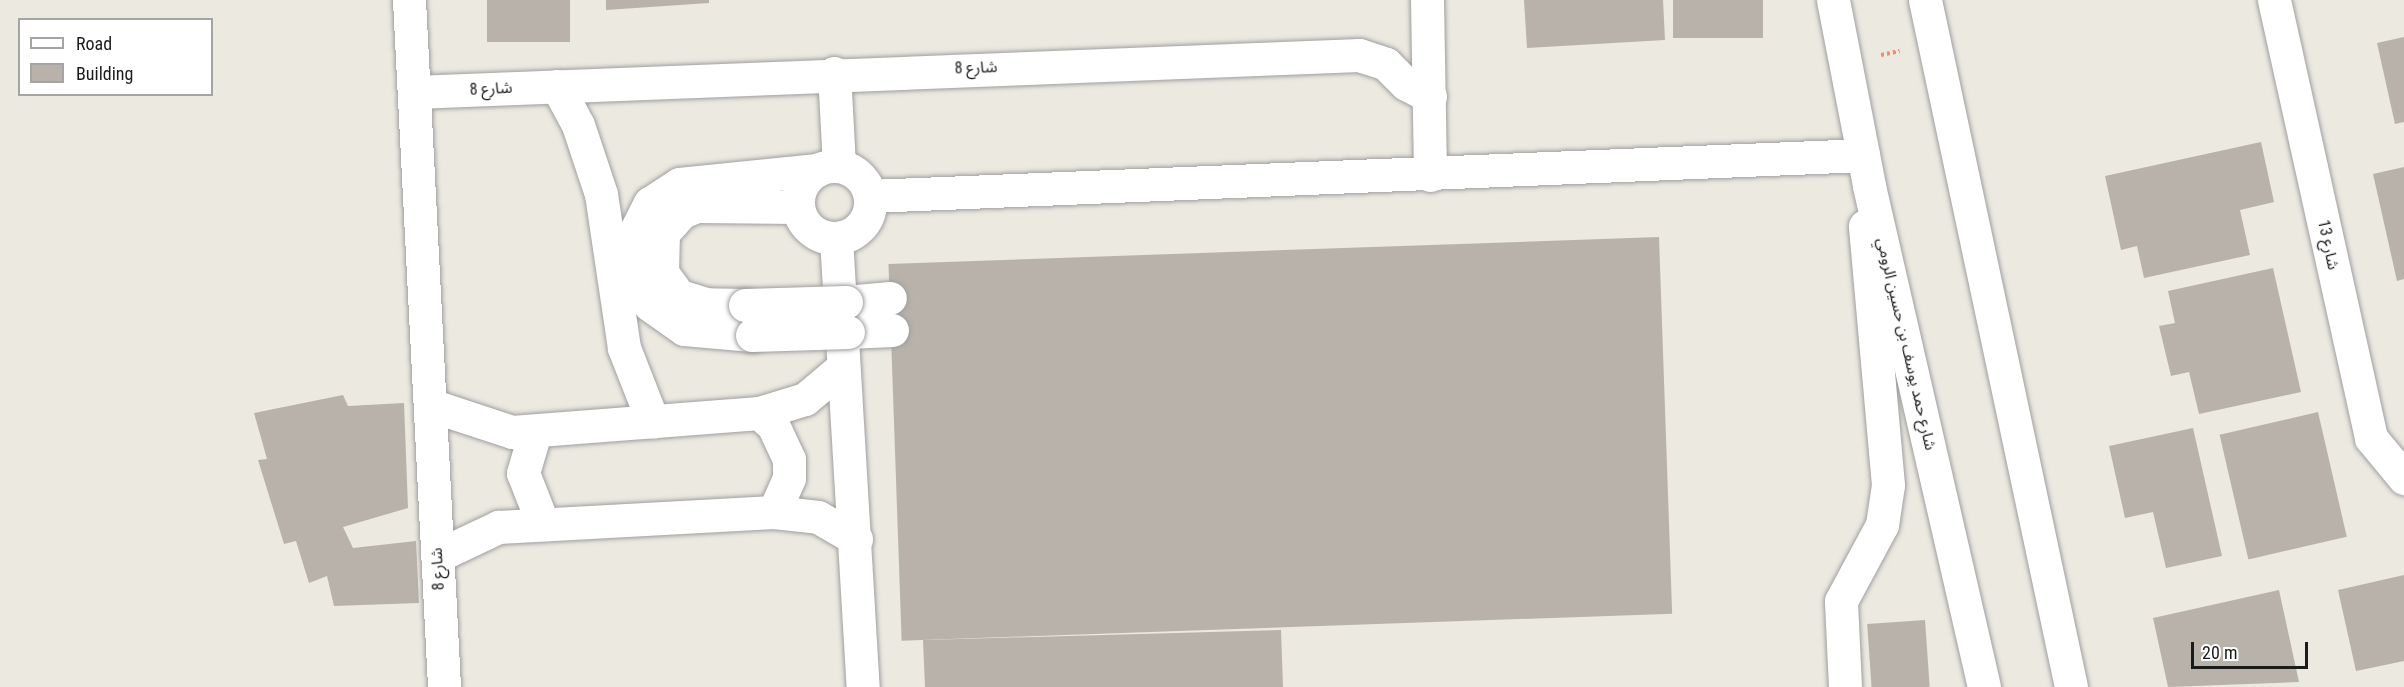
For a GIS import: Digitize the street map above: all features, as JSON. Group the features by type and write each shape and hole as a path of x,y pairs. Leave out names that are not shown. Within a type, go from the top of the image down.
{"street":[{"name":"شارع 8","path":"409,0 444,687"},
{"path":"1427,0 1430,175"},
{"name":"شارع حمد يوسف بن حسين الرومي","path":"1833,0 1866,170 1980,678"},
{"path":"1925,0 2071,687"},
{"name":"شارع 13","path":"2274,0 2371,438 2404,478"},
{"name":"شارع 8","path":"414,92 834,73 1359,55 1386,64 1406,84 1430,96"},
{"path":"828,168 834,73"},
{"path":"557,86 578,125 601,194 624,348 652,422"},
{"path":"828,168 801,185 798,207 808,227 836,238 860,227 870,196 859,176 828,168 679,184 651,203 637,228 633,272 650,305 684,329 749,320 847,317 892,330"},
{"path":"870,196 1430,175 1866,170 1865,267 1888,485 1881,525 1841,601 1845,687"},
{"path":"749,320 679,296 662,273 663,232 682,212 697,206 798,207"},
{"path":"836,238 856,539 863,687"},
{"path":"847,317 890,298"},
{"path":"430,405 488,427 535,432 759,413 806,399 843,368"},
{"path":"759,413 773,425 789,459 784,496 774,512"},
{"path":"535,432 523,473 543,524"},
{"path":"437,556 498,527 774,512 818,517 856,539"}],"path":[{"path":"1845,64 1934,43"}],"building":[{"path":"487,0 570,0 570,42 487,42"},
{"path":"606,0 709,0 709,3 606,10"},
{"path":"1524,0 1663,0 1665,40 1527,48"},
{"path":"1673,0 1763,0 1763,38 1673,38"},
{"path":"2404,37 2404,122 2395,124 2377,43"},
{"path":"2261,142 2274,202 2240,210 2250,255 2144,278 2137,246 2121,250 2105,176"},
{"path":"2404,167 2404,279 2397,281 2373,174"},
{"path":"1659,237 1672,614 902,641 888,264"},
{"path":"2273,268 2301,392 2199,414 2189,372 2171,376 2159,326 2175,323 2168,291"},
{"path":"343,395 348,406 404,403 408,508 343,527 353,548 416,541 419,603 334,606 327,576 309,583 296,541 284,544 258,460 267,459 254,413"},
{"path":"2318,412 2347,537 2248,559 2220,435"},
{"path":"2193,428 2222,556 2166,568 2153,512 2125,518 2109,446"},
{"path":"2404,575 2404,661 2356,671 2338,590"},
{"path":"2279,590 2299,682 2168,687 2153,618"},
{"path":"1925,620 1930,687 1872,687 1867,624"},
{"path":"1281,630 1283,687 925,687 923,640"}]}
